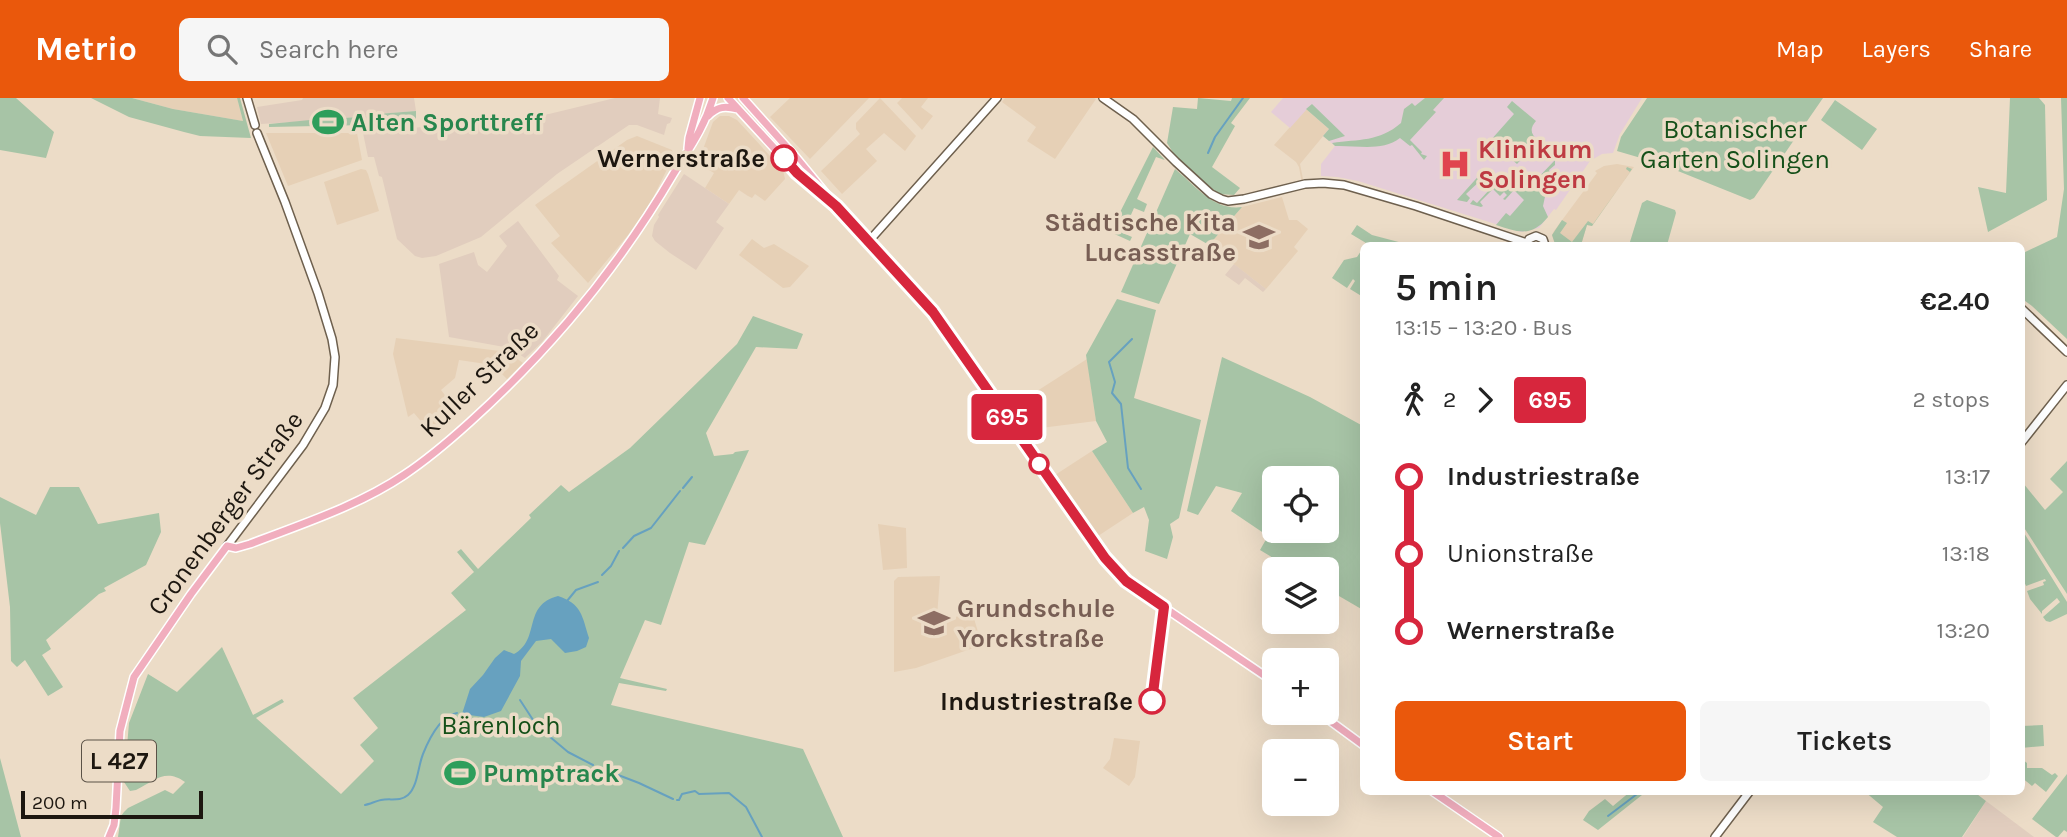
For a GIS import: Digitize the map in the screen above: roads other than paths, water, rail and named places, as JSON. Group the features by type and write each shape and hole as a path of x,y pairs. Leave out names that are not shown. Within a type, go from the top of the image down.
{"main road":[{"name":"Kuller Straße","path":"688,150 700,98"},
{"name":"Kuller Straße","path":"227,546 236,548 250,544 369,495 404,475 447,443 507,388 539,355 633,238 696,141 713,98"},
{"path":"728,98 797,173 836,206"},
{"path":"743,98 836,206 933,312 1109,563 1134,587 1262,674"},
{"path":"708,116 722,106 738,109"},
{"name":"Cronenberger Straße","path":"109,837 115,816 120,731 134,677 227,546"},
{"path":"1336,725 1360,743"},
{"path":"1438,795 1499,837"}],"street":[{"path":"247,98 255,125"},
{"path":"869,241 997,98"},
{"path":"1103,98 1133,119 1211,194 1221,199 1244,200 1305,184 1344,185 1394,198 1521,242"},
{"name":"Cronenberger Straße","path":"227,546 303,445 325,408 333,385 335,357 318,293 257,134"},
{"path":"1528,242 1538,236 1544,242"},
{"path":"2025,312 2067,352"},
{"path":"2025,438 2067,385"},
{"path":"1715,837 1747,795"}],"water":[{"path":"558,596 572,603 580,612 589,638 586,647 565,653 551,639 536,641 521,661 520,676 501,711 484,717 462,714 470,689 495,658 504,650 514,654 522,648 540,607"}],"waterway":[{"path":"1208,153 1215,137 1243,98"},
{"path":"1132,339 1109,362 1115,382 1112,393 1121,404 1128,468 1141,489"},
{"path":"683,488 692,477"},
{"path":"623,548 634,536 651,528 680,491"},
{"path":"602,575 611,566 619,551"},
{"path":"567,601 576,590 598,582"},
{"path":"520,700 537,726 568,752 593,765"},
{"path":"365,805 408,795 414,786 423,754 432,735 440,723 457,713"},
{"path":"600,768 673,799"},
{"path":"677,800 682,794 695,791 699,794 729,793 746,807 762,837"},
{"path":"1608,816 1636,795"}],"place":[{"name":"Alten Sporttreff","path":"328,122"},
{"name":"Wernerstraße","path":"784,158"},
{"name":"Klinikum Solingen","path":"1455,164"},
{"name":"Städtische Kita Lucasstraße","path":"1259,237"},
{"name":"Grundschule Yorckstraße","path":"934,623"},
{"name":"Industriestraße","path":"1152,701"},
{"name":"Pumptrack","path":"460,773"}],"park label":[{"name":"Botanischer Garten Solingen","path":"1735,144"},
{"name":"Bärenloch","path":"501,725"}]}
